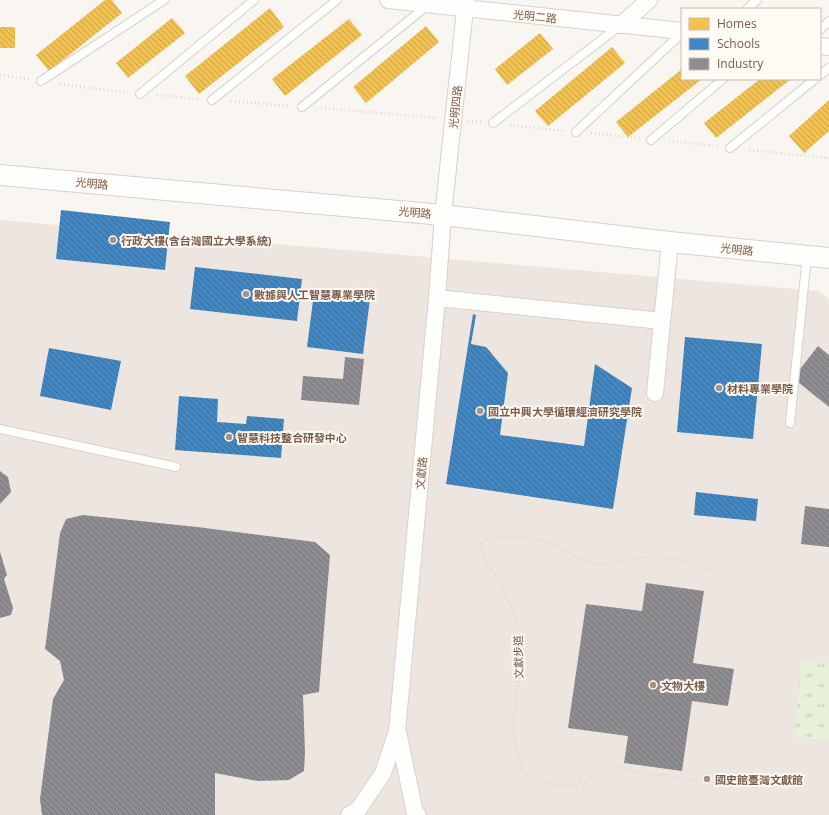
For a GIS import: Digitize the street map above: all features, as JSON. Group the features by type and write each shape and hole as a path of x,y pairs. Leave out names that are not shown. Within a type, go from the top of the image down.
{"street":[{"name":"光明二路","path":"388,0 428,4 466,4 681,32"},
{"path":"621,25 649,0"},
{"name":"光明四路","path":"443,215 466,4"},
{"name":"光明路","path":"0,175 443,215 670,242 829,258"},
{"name":"文獻路","path":"349,815 358,810 383,773 397,731 437,298 443,215"},
{"path":"655,393 670,242"},
{"path":"437,298 662,321"},
{"name":"文獻路","path":"397,731 415,813 418,815"}],"lane":[{"path":"41,81 164,0"},
{"path":"140,94 254,0"},
{"path":"212,100 337,0"},
{"path":"748,8 756,0"},
{"path":"302,107 428,4"},
{"path":"821,29 829,21"},
{"path":"493,123 621,25"},
{"path":"576,132 681,33"},
{"path":"821,74 829,68"},
{"path":"651,140 722,80"},
{"path":"730,148 815,80"},
{"path":"790,423 807,256"},
{"path":"0,429 176,467"}],"path":[{"path":"0,75 140,94 453,119 829,158"},
{"name":"文獻步道","path":"712,571 698,568 671,558 638,558 609,565 595,563 578,559 552,544 543,541 515,537 486,539 481,542 480,548 482,556 500,582 513,613 519,635 519,679 513,728 519,761 526,775 540,781 553,784 574,785 588,780 611,765 635,772 760,788"}],"shaded area":[{"path":"0,220 819,291 829,299 829,815 0,815"}],"green space":[{"path":"802,660 829,663 829,741 794,737"}],"building: Homes":[{"path":"105,0 112,0 122,13 49,71 36,55"},
{"path":"270,8 284,27 199,94 185,76"},
{"path":"172,18 185,33 128,78 116,63"},
{"path":"349,19 362,35 285,96 272,79"},
{"path":"426,26 439,42 366,103 353,87"},
{"path":"0,27 15,27 15,48 0,48"},
{"path":"540,33 553,49 507,85 495,69"},
{"path":"612,47 625,63 548,126 535,111"},
{"path":"681,70 681,80 701,80 628,137 616,122"},
{"path":"759,80 790,80 716,138 704,123"},
{"path":"829,100 829,131 804,153 789,136"}],"building: Schools":[{"name":"行政大樓(含台灣國立大學系統)","path":"61,210 170,222 165,270 56,259"},
{"name":"數據與人工智慧專業學院","path":"195,267 302,279 297,321 190,309"},
{"path":"314,293 370,299 363,354 307,347"},
{"name":"國立中興大學循環經濟研究學院","path":"473,314 476,315 471,344 486,347 508,373 500,435 584,446 595,364 632,388 613,509 446,484"},
{"name":"材料專業學院","path":"685,337 762,344 753,439 677,432"},
{"path":"49,348 121,361 111,410 40,396"},
{"name":"智慧科技整合研發中心","path":"179,396 218,399 217,422 246,424 247,416 284,419 281,458 175,450"},
{"path":"696,492 758,499 756,521 694,515"}],"building: Industry":[{"path":"818,346 829,355 829,407 793,378"},
{"path":"345,357 364,359 359,405 301,400 303,376 343,379"},
{"path":"0,471 8,477 11,492 0,504"},
{"path":"805,506 829,509 829,547 801,544"},
{"path":"83,515 197,527 315,542 330,555 319,692 303,695 305,753 304,771 289,780 258,781 215,773 215,815 42,815 40,799 53,699 64,680 60,661 45,649 60,533 66,519"},
{"path":"0,552 7,575 4,579 13,608 11,615 0,618"},
{"name":"文物大樓","path":"646,583 704,591 693,663 734,669 728,706 692,701 682,771 624,763 628,736 568,728 586,604 642,611"}],"place":[{"name":"行政大樓(含台灣國立大學系統)","path":"113,240"},
{"name":"數據與人工智慧專業學院","path":"246,294"},
{"name":"材料專業學院","path":"719,388"},
{"name":"國立中興大學循環經濟研究學院","path":"480,411"},
{"name":"智慧科技整合研發中心","path":"229,437"},
{"name":"文物大樓","path":"653,685"},
{"name":"國史館臺灣文獻館","path":"707,779"}]}
